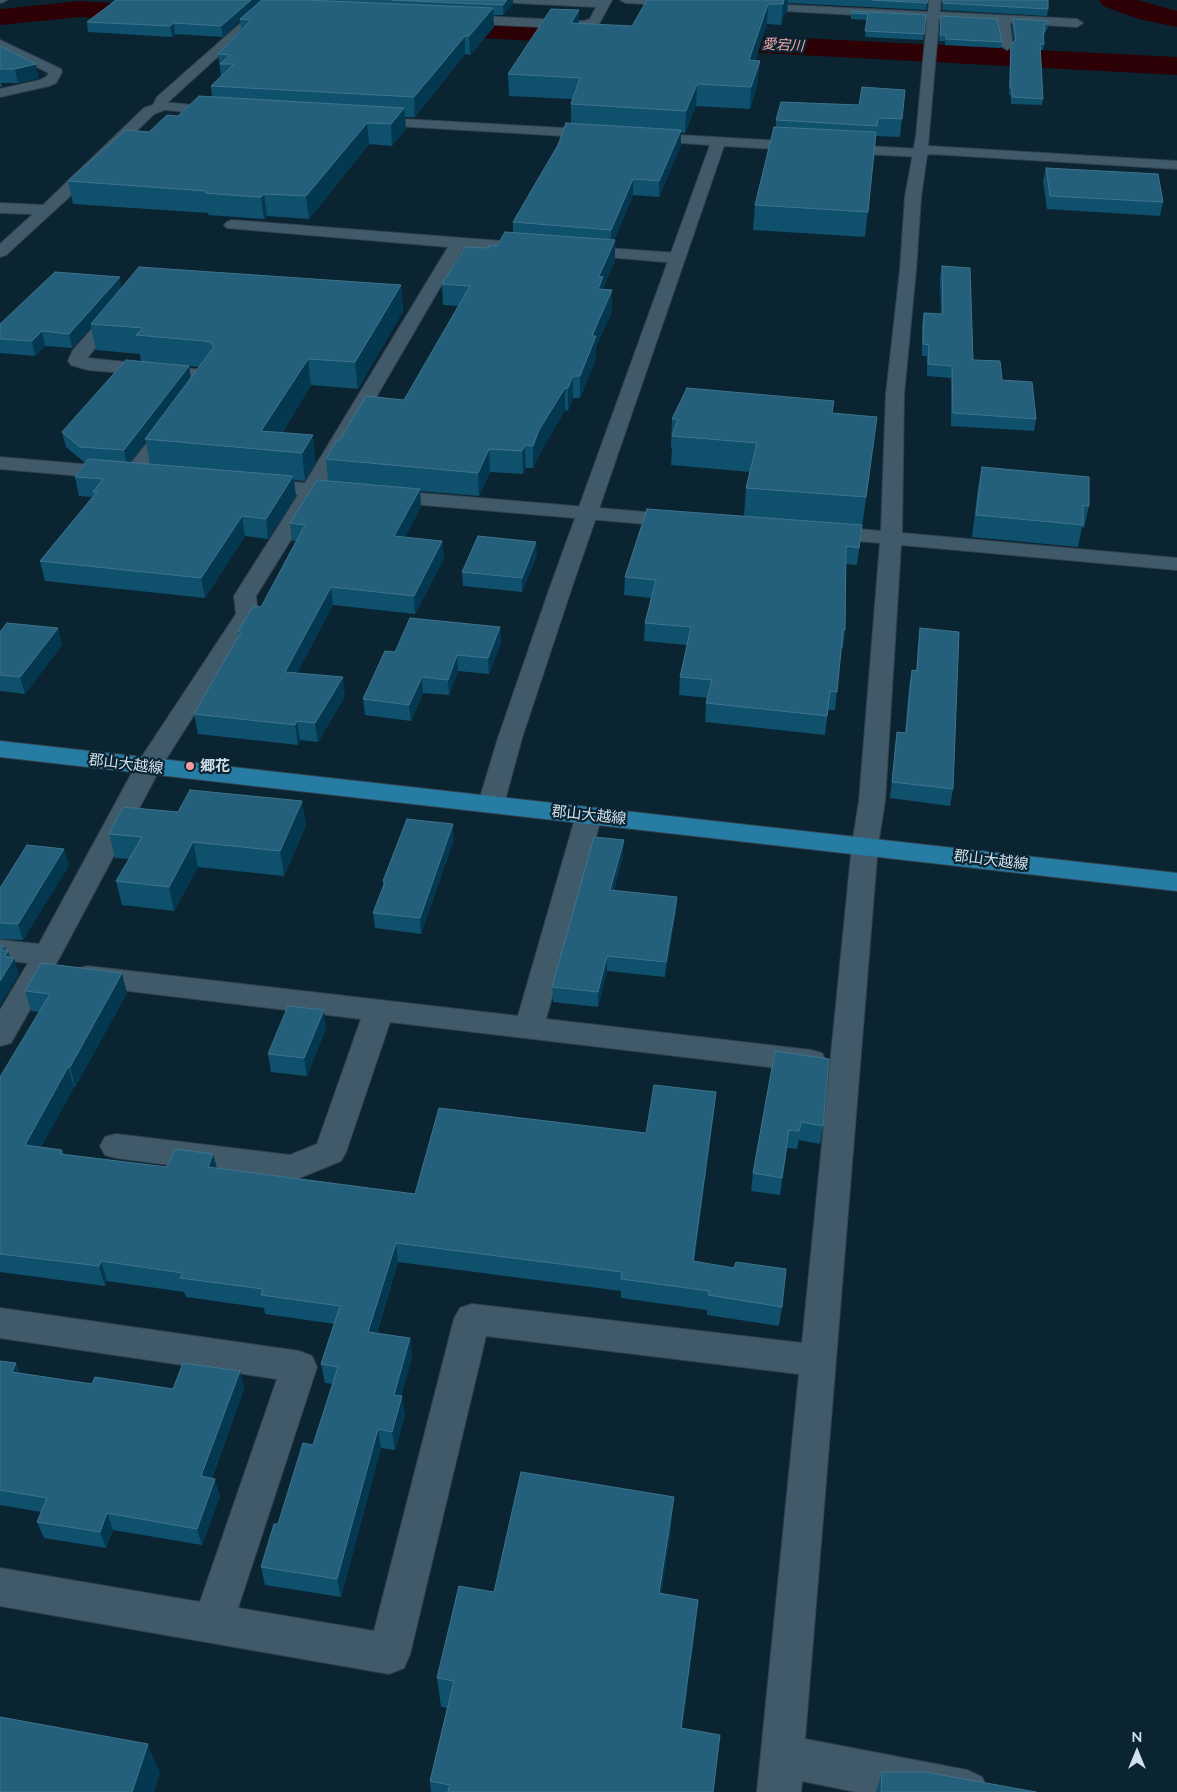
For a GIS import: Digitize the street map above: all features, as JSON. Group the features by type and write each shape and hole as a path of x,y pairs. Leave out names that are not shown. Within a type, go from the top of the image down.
{"main road":[{"name":"郡山大越線","path":"0,749 148,767 865,845 1177,882"}],"street":[{"path":"162,106 159,104 162,100 274,0"},
{"path":"441,18 585,25 595,21 605,2 515,0"},
{"path":"626,0 695,4"},
{"path":"735,6 934,8 1004,19 1077,23"},
{"path":"934,8 923,136 913,197 908,270 894,394 891,537 872,802 865,845 781,1774 967,1792"},
{"path":"264,10 284,10"},
{"path":"1004,19 1007,46"},
{"path":"0,44 56,72 51,80 0,93"},
{"path":"0,252 62,196 149,112 162,106 175,109 238,113"},
{"path":"353,120 610,135"},
{"path":"629,136 919,153 931,150 1177,166"},
{"path":"491,804 510,738 619,420 718,142"},
{"path":"0,208 45,210"},
{"path":"232,225 540,249"},
{"path":"0,1035 42,963 148,767 246,614 245,596 312,489 458,243"},
{"path":"560,250 677,258"},
{"path":"0,463 143,475 182,410 208,375 88,366 77,361 79,354 132,295"},
{"path":"242,483 696,522"},
{"path":"803,530 1177,564"},
{"path":"529,1028 589,815"},
{"path":"0,950 42,963 379,1010 845,1065"},
{"path":"116,1146 292,1168 330,1152 379,1010"},
{"path":"0,1587 390,1654 472,1319 818,1361"},
{"path":"0,1323 299,1367 213,1624"}],"building":[{"path":"116,0 251,0 221,26 174,23 170,26 87,22"},
{"path":"262,0 307,0 493,8 469,36 465,36 414,97 211,86 234,64 220,64 230,55 218,54 251,20 240,19"},
{"path":"392,0 507,0 503,5"},
{"path":"647,0 784,0 783,4 768,4 749,60 760,61 751,87 697,84 686,111 571,104 580,78 508,74 551,9 579,10 571,23 632,26"},
{"path":"872,0 928,0 927,3"},
{"path":"943,0 1048,0 1048,9 943,3"},
{"path":"852,11 926,15 924,34 865,31 868,14 851,13"},
{"path":"941,16 997,19 1002,42 946,39 946,35 940,35"},
{"path":"1013,19 1048,21 1048,24 1044,24 1044,44 1040,44 1043,99 1012,97 1012,88 1010,88 1011,44 1016,40"},
{"path":"0,46 36,64 15,69 0,69"},
{"path":"862,87 905,90 902,119 878,118 877,126 776,120 781,102 859,105"},
{"path":"199,96 404,108 391,124 367,123 306,196 264,194 261,197 243,196 205,193 206,191 68,181 126,130 149,132 167,115 178,116"},
{"path":"566,123 681,130 659,181 633,179 611,230 513,222 558,145"},
{"path":"774,127 876,132 868,212 755,205"},
{"path":"1046,168 1158,174 1163,202 1050,196"},
{"path":"505,232 615,240 599,276 603,277 598,289 612,290 592,336 596,336 580,376 573,376 568,388 565,388 539,430 533,446 525,445 522,451 489,449 478,473 326,459 337,440 340,440 366,396 404,400 470,286 442,284 465,247 489,248 489,245 497,246"},
{"path":"942,266 970,268 973,360 1000,361 1002,380 1032,382 1036,419 953,413 952,366 928,364 929,345 923,344 924,313 943,314"},
{"path":"139,267 401,285 355,362 308,359 261,431 313,435 302,453 145,439 214,347 210,342 204,341 136,335 143,328 91,324"},
{"path":"55,272 120,277 69,334 42,331 32,341 0,339 0,324"},
{"path":"126,360 189,366 124,450 80,447 62,432"},
{"path":"687,388 834,401 832,413 877,417 866,497 746,488 757,443 672,436 678,419 672,419"},
{"path":"88,459 293,476 266,519 242,516 201,578 40,561 97,492 93,492 103,479 75,477"},
{"path":"982,467 1089,477 1089,506 1083,505 1083,525 976,515"},
{"path":"317,480 420,489 394,536 442,541 414,596 331,587 285,672 343,677 315,723 297,721 295,725 194,714 241,632 238,632 253,606 261,607 305,525 290,523"},
{"path":"647,509 862,525 859,548 846,546 845,630 843,630 837,692 830,691 827,716 706,703 712,680 680,677 691,627 645,623 656,580 625,577"},
{"path":"478,536 536,542 522,578 462,572"},
{"path":"410,618 500,627 488,658 457,655 448,680 422,677 409,705 363,699 385,651 395,652"},
{"path":"7,623 58,628 20,677 0,675 0,632"},
{"path":"920,628 959,632 953,789 892,782 897,732 906,733 912,670 917,671"},
{"path":"190,790 302,801 280,851 193,842 169,887 116,881 142,837 109,834 123,807 178,812"},
{"path":"407,819 453,824 420,918 373,913 385,882 383,881"},
{"path":"594,837 624,840 610,890 677,897 666,962 607,956 598,992 552,987"},
{"path":"27,845 64,849 18,924 0,923 0,888"},
{"path":"0,945 4,946 2,950 8,951 5,956 14,958 0,981"},
{"path":"41,963 122,973 25,1145 62,1150 60,1154 167,1167 175,1149 213,1154 208,1167 415,1194 439,1108 646,1133 654,1085 716,1092 693,1261 734,1268 736,1262 786,1269 782,1307 708,1295 709,1291 621,1279 622,1272 396,1243 368,1332 410,1338 394,1395 402,1396 392,1432 378,1429 337,1579 261,1567 274,1524 278,1524 303,1443 313,1445 338,1367 321,1364 340,1306 261,1295 263,1289 180,1278 183,1273 101,1261 99,1266 0,1254 0,1077 50,994 25,991"},
{"path":"288,1006 324,1010 304,1058 268,1054"},
{"path":"775,1051 829,1059 823,1126 801,1122 799,1131 789,1130 782,1178 753,1173"},
{"path":"0,1361 16,1363 12,1372 92,1384 95,1377 173,1389 183,1363 240,1371 201,1476 215,1479 197,1529 107,1513 100,1532 37,1522 47,1498 0,1490"},
{"path":"521,1472 674,1497 659,1593 698,1600 681,1728 720,1735 713,1792 448,1792 450,1785 430,1781 454,1681 437,1678 459,1586 494,1592"},
{"path":"0,1717 148,1744 132,1792 0,1792"},
{"path":"882,1772 925,1772 1036,1792 881,1792"}],"waterway":[{"path":"1112,0 1148,13 1177,19"},
{"name":"愛宕川","path":"0,17 80,9 187,15"},
{"name":"愛宕川","path":"404,26 1177,66"}],"place":[{"name":"郷花","path":"190,766"}]}
